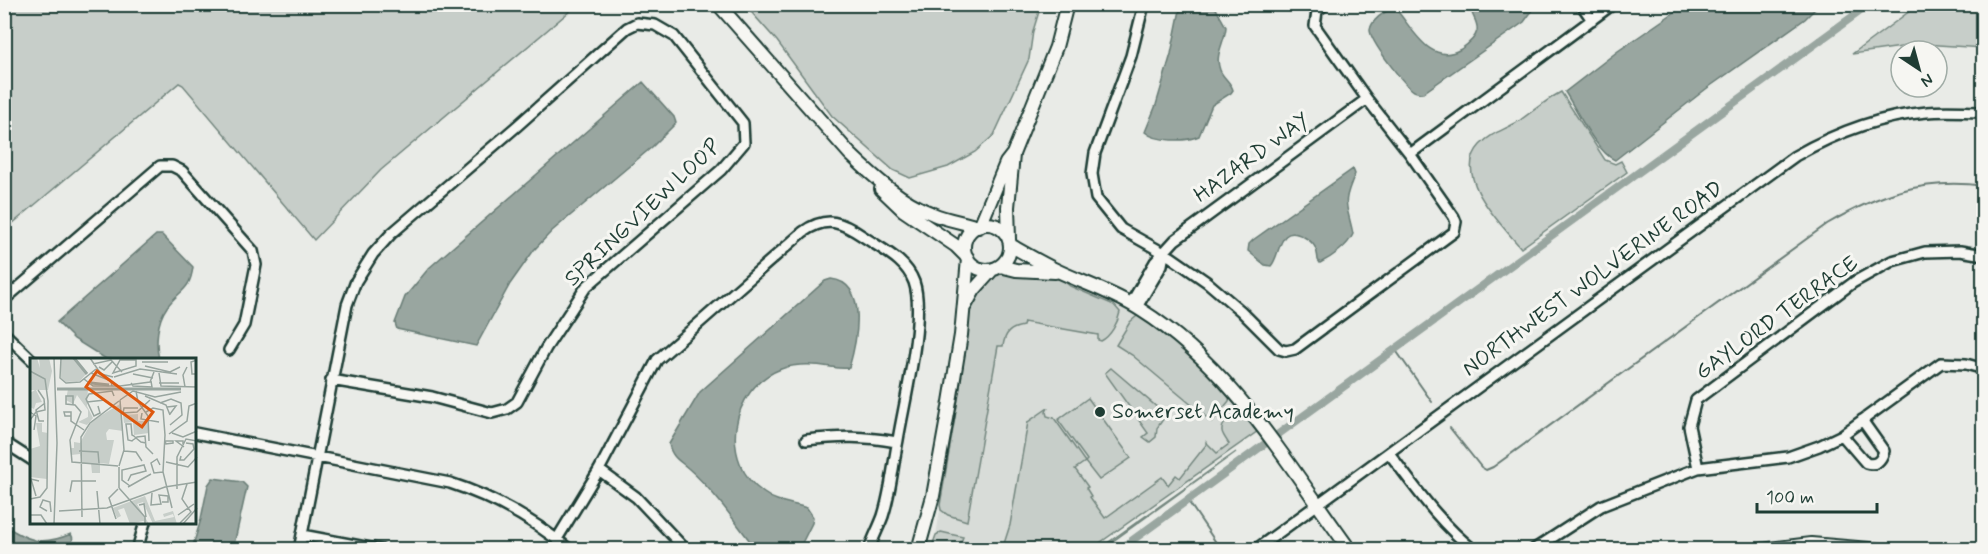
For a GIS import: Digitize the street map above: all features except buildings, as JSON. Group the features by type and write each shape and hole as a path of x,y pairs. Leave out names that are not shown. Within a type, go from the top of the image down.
{"street":[{"path":"718,4 872,176 932,214 979,227 992,225 998,227 1010,243 1032,259 1134,305 1195,351 1228,383 1257,420 1350,549"},
{"path":"918,549 933,496 958,357 964,307 967,258 965,250 968,237 979,227 1006,163 1013,153 1056,47 1067,4"},
{"path":"1144,4 1131,57 1095,153 1092,174 1096,198 1121,230 1207,282 1241,311 1279,349 1290,351 1454,232 1456,222 1410,154 1315,26 1314,18 1317,11 1325,4"},
{"path":"1581,4 1592,20"},
{"path":"1410,154 1613,4"},
{"name":"SPRINGVIEW LOOP","path":"299,549 331,380 347,305 356,281 373,254 391,234 627,28 637,23 655,25 674,36 743,123 744,143 722,170 586,287 546,348 517,402 507,409 492,412 432,397 331,380"},
{"name":"HAZARD WAY","path":"1134,305 1150,278 1155,262 1175,240 1367,99"},
{"name":"NORTHWEST WOLVERINE ROAD","path":"1255,549 1795,156 1819,142 1856,127 1893,116 1929,111 1983,112"},
{"path":"964,307 974,290 1008,257 1010,243 1008,207 1013,153"},
{"path":"4,300 160,166 172,166 182,171 253,251 256,265 244,325 230,350"},
{"path":"872,176 881,190 903,210 956,246 978,268 1061,272"},
{"path":"557,539 599,470 657,360 802,232 813,224 826,221 848,226 902,263 915,284 917,307 915,346 883,515 869,549"},
{"name":"GAYLORD TERRACE","path":"1698,468 1689,426 1696,400 1845,289 1892,261 1925,252 1960,251 1983,255"},
{"path":"4,333 30,358"},
{"path":"1533,549 1601,506 1698,468 1788,456 1819,446 1842,435 1941,363 1966,364 1983,369"},
{"path":"1842,435 1866,463 1877,463 1884,452 1862,420"},
{"path":"196,433 450,483 479,493 570,549"},
{"path":"806,440 863,436 897,442"},
{"path":"4,442 30,459"},
{"path":"1389,453 1430,507 1448,527 1474,549"},
{"path":"599,470 636,497 686,549"},
{"path":"137,549 144,524"},
{"path":"302,535 381,549"},
{"path":"1761,549 1811,544 1881,549"}],"shaded area":[{"path":"1815,4 1817,7 1805,19 1706,89 1615,160 1608,156 1594,140 1565,92 1618,51 1685,5"},
{"path":"4,5 577,5 381,170 314,240 179,83 5,230"},
{"path":"745,5 1041,5 1033,31 1029,59 994,135 975,152 948,167 910,178 893,170 832,116 777,41"},
{"path":"1181,5 1214,5 1226,27 1218,64 1221,73 1233,90 1212,105 1199,136 1179,140 1156,138 1145,132 1156,105 1171,54"},
{"path":"1471,5 1531,5 1532,11 1524,22 1423,93 1409,87 1381,53 1371,36 1370,30 1373,23 1393,9 1399,13 1425,45 1441,53 1451,53 1466,46 1476,34 1477,27"},
{"path":"1918,5 1983,5 1983,48 1949,46 1949,39 1889,39 1889,49 1852,54"},
{"path":"643,82 674,117 676,123 652,147 552,231 534,250 510,284 476,346 397,329 395,323 405,297 429,268"},
{"path":"1561,92 1605,160 1615,164 1621,161 1627,172 1521,248 1482,200 1472,171 1473,157 1480,145 1489,137 1519,121"},
{"path":"1353,169 1355,174 1346,204 1353,234 1339,251 1320,263 1313,244 1296,233 1285,237 1271,266 1265,265 1248,251 1249,244 1253,240"},
{"path":"156,235 162,235 193,267 187,286 171,301 161,319 157,339 159,358 104,358 74,339 57,322"},
{"name":"Somerset Academy","path":"1020,271 1062,280 1070,286 1142,317 1208,370 1258,431 1091,549 931,550 936,535 960,388 1000,272"},
{"path":"1020,271 1059,277 1070,286 1114,305 1120,312 1114,328 1101,341 1098,340 1098,335 1024,322 1023,326 1009,332 1003,346 998,346 967,521 948,515 941,510 940,505 960,388 970,304 995,273"},
{"path":"831,279 843,283 851,291 856,303 857,330 849,368 806,365 781,369 764,379 750,392 741,408 736,426 736,445 740,463 749,480 774,499 807,508 813,517 799,549 756,549 707,487 674,456 669,444 700,392 825,281"},
{"path":"1137,316 1142,317 1181,345 1230,394 1229,401 1212,422 1132,355 1116,345 1130,322"},
{"path":"1111,368 1166,415 1157,428 1156,437 1150,442 1143,437 1148,433 1105,373"},
{"path":"1088,398 1131,458 1099,480 1085,462 1087,460 1058,420"},
{"path":"1048,408 1047,416 1054,418 1085,462 1075,469 1088,487 1086,488 1090,497 1105,518 1162,477 1168,485 1176,475 1180,478 1206,442 1217,453 1229,444 1222,428 1229,418 1241,409 1258,431 1091,549 1002,550 1010,525 1028,422"},
{"path":"1236,452 1102,549 1099,549"},
{"path":"213,478 242,482 247,487 233,549 192,549 208,485"},
{"path":"4,525 21,535 36,540 52,540 71,534 72,544 69,549 5,549"},
{"path":"941,532 963,537 958,549 931,549 936,535"}],"waterway":[{"path":"1119,550 1870,4"},
{"path":"1450,428 1481,467 1486,470 1493,467 1827,224 1883,197 1921,186 1941,184 1984,186"},
{"path":"1395,349 1432,402"},
{"path":"1188,501 1221,550"}],"place":[{"name":"Somerset Academy","path":"1100,412"}]}
